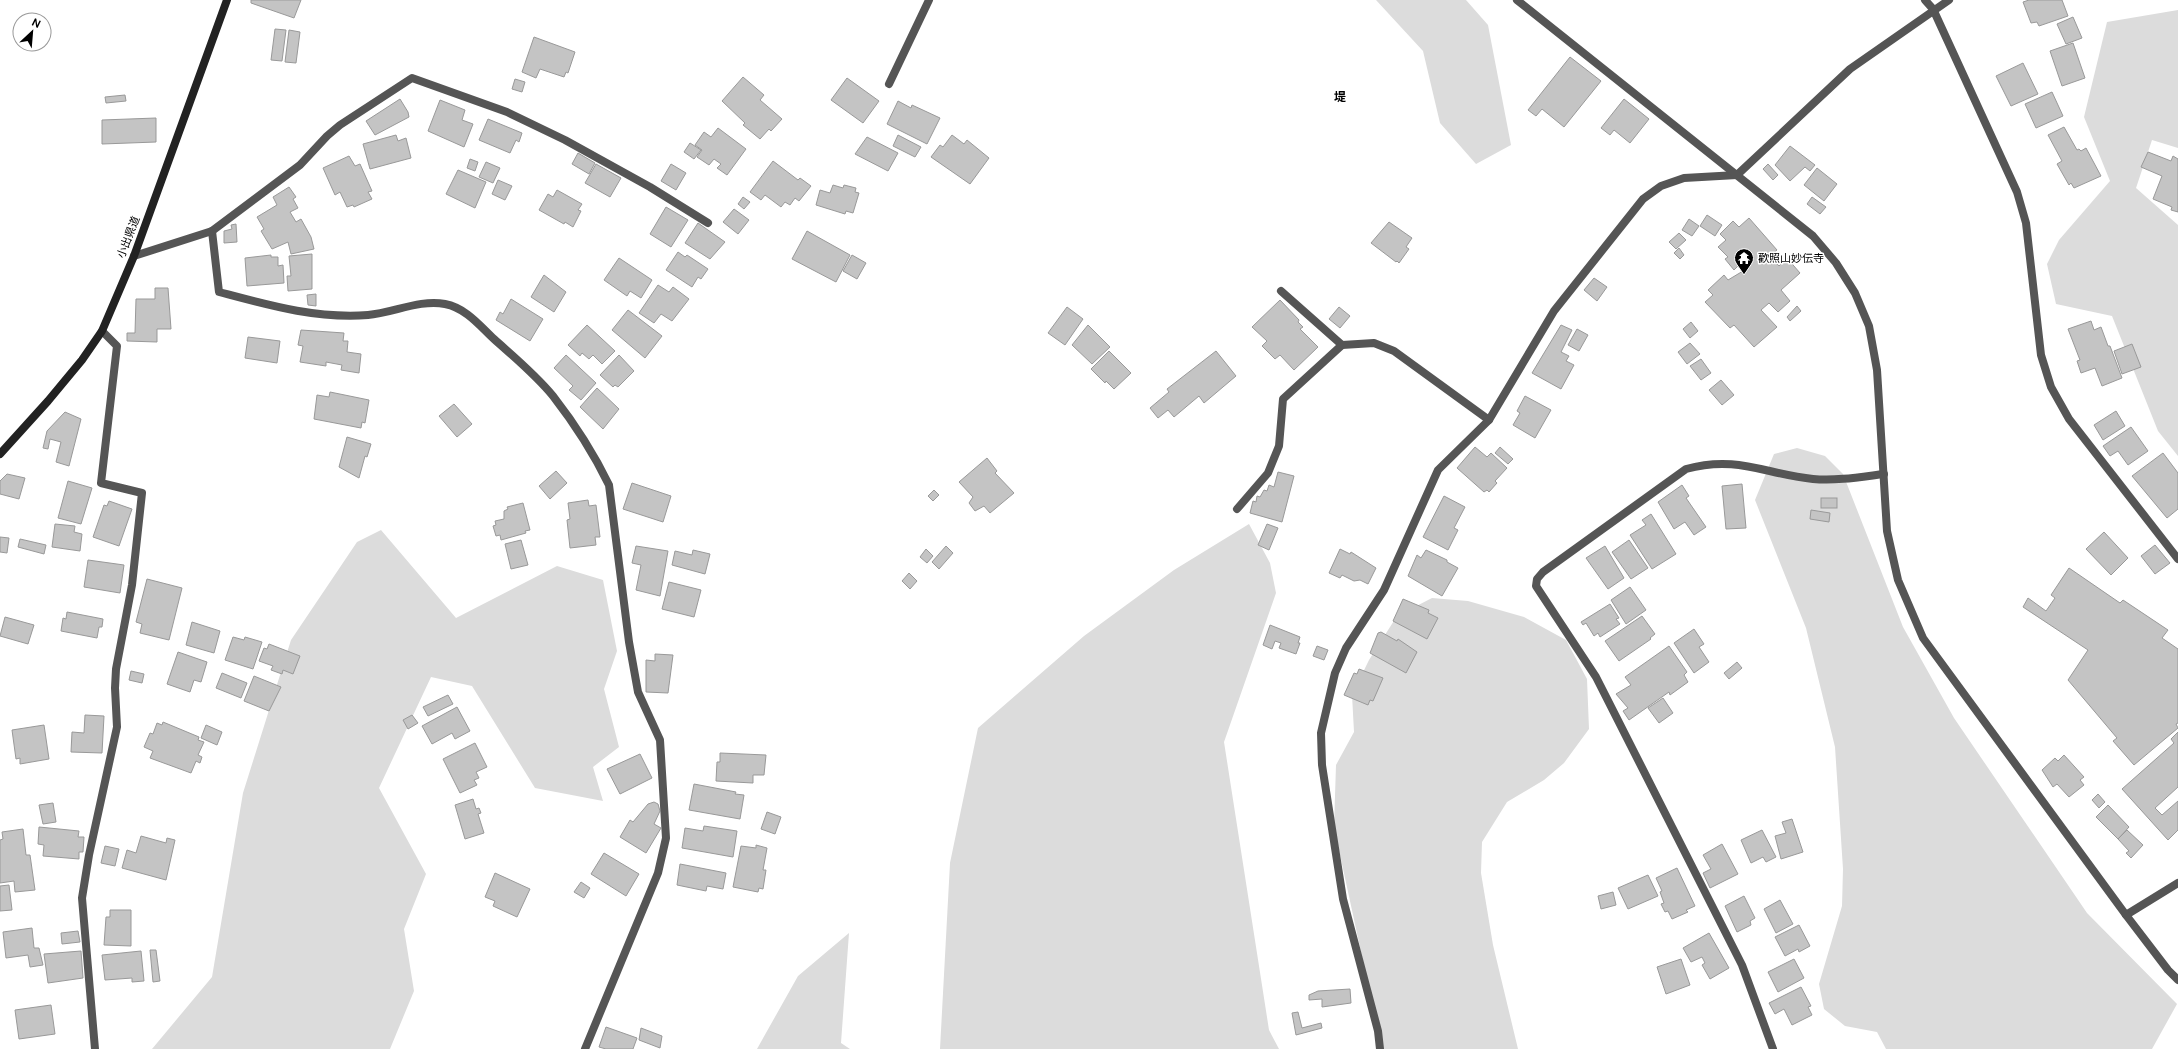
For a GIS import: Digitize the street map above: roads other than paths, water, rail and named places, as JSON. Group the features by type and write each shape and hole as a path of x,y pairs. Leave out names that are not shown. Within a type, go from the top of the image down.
{"main road":[{"name":"小出県道","path":"0,454 48,401 82,360 102,331 134,256 227,0"}],"street":[{"path":"889,84 929,0"},
{"path":"1517,0 1813,236 1836,263 1855,293 1869,326 1877,370 1887,531 1898,580 1923,638 2126,915 2168,970 2178,980"},
{"path":"1925,0 1934,9 2017,192 2026,223 2041,355 2051,386 2068,419 2178,559"},
{"path":"1380,1049 1378,1031 1343,898 1322,765 1321,733 1335,673 1346,648 1384,590 1438,470 1490,420 1554,311 1643,199 1661,186 1684,178 1738,175 1850,69 1949,0"},
{"path":"134,256 212,231 300,165 327,136 340,125 412,78 507,112 565,140 650,187 708,222"},
{"path":"212,231 219,292 288,310 325,315 368,315 425,304 446,304 465,312 537,379 553,396 598,463 609,485 629,642 638,692 660,740 666,838 658,873 585,1049"},
{"path":"1281,291 1342,345"},
{"path":"95,1049 82,898 89,855 117,727 115,688 116,669 132,585 142,494 101,483 117,346 102,331"},
{"path":"1237,509 1268,473 1279,446 1282,399 1342,345 1374,343 1394,351 1490,420"},
{"path":"1773,1049 1742,965 1596,678 1536,586 1537,579 1543,572 1686,469 1706,463 1733,463 1813,479 1840,480 1884,474"},
{"path":"2126,915 2178,883"}],"place":[{"name":"歡照山妙伝寺","path":"1744,275"}],"district":[{"name":"堤","path":"1340,97"}]}
